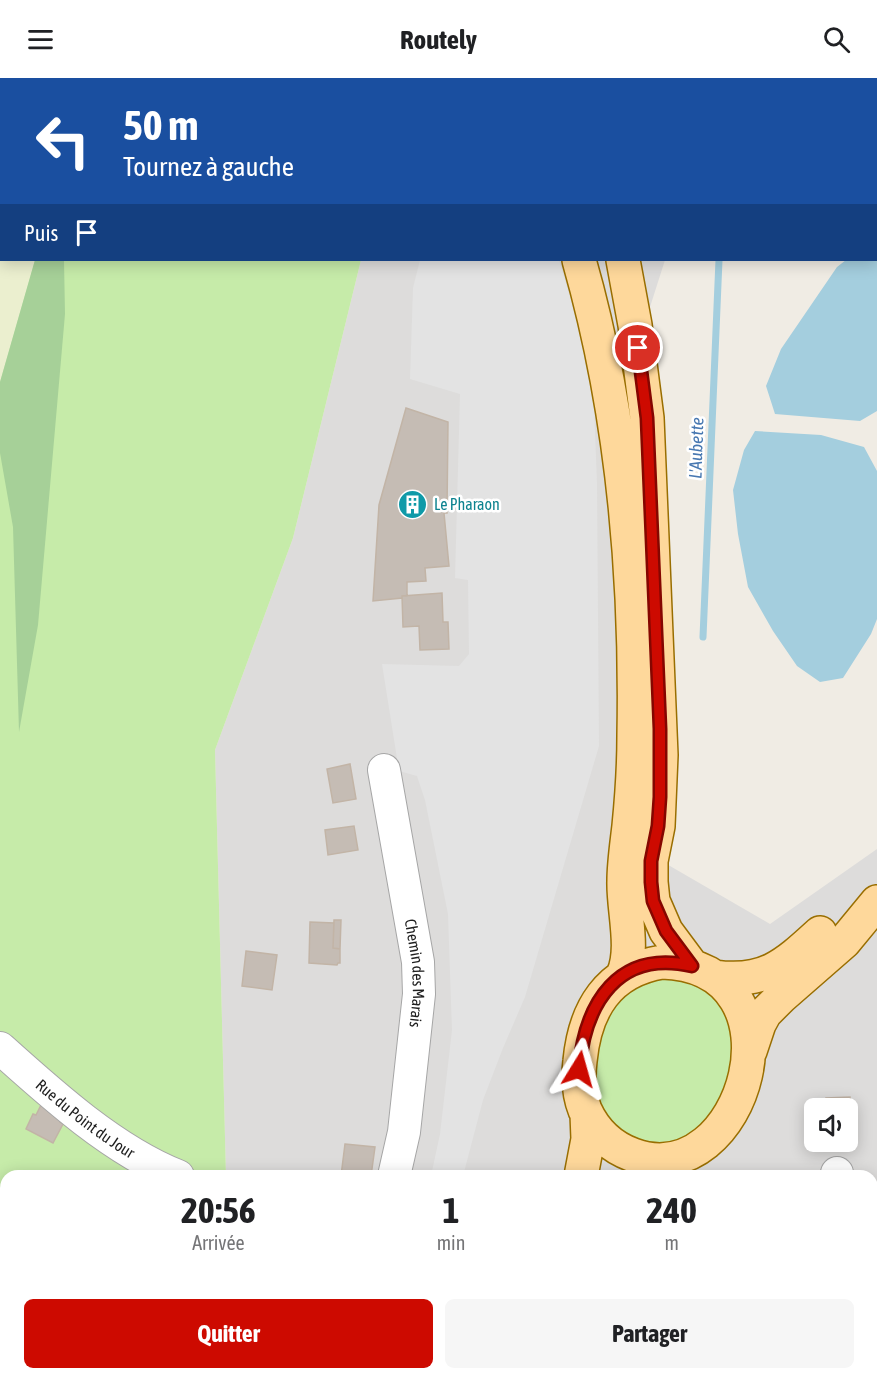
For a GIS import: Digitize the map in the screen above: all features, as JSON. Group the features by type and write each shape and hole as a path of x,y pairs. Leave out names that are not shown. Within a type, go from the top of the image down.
{"main road":[{"path":"579,261 603,360 619,453 631,574 660,797 658,826 651,861 653,901 666,931 704,971 730,990 745,1017 749,1031 748,1056"},
{"path":"623,261 635,325 647,418 658,672 634,735 633,784 624,880 628,954 623,975"},
{"path":"877,882 801,951 767,973 740,980 678,963 662,962 647,964 623,975 608,987 599,999 583,1038 579,1069 580,1089 587,1114 593,1125 606,1140 622,1151 639,1157 678,1158 696,1151 712,1140 724,1125 741,1089 748,1056 765,1013 844,942 877,903"},
{"path":"582,1170 588,1139 587,1114"},
{"path":"640,1170 661,1159"}],"street":[{"name":"Chemin des Marais","path":"384,770 418,962 419,994 404,1132 395,1170"},
{"name":"Rue du Point du Jour","path":"0,1048 41,1084 125,1150 166,1170"}],"shaded area":[{"path":"361,261 665,261 620,401 620,837 770,924 877,849 877,1170 226,1170 215,750 293,538"},
{"path":"420,261 559,261 578,324 594,406 597,483 599,746 525,997 483,1100 465,1170 432,1170 440,1134 452,1030 448,914 425,800 417,776 399,771 382,664 459,666 469,654 468,580 455,578 460,394 410,379 413,288"}],"green space":[{"path":"0,261 35,261 0,382"},
{"path":"35,261 361,261 293,538 215,750 226,1170 0,1170 0,382"},
{"path":"35,261 64,261 65,314 38,625 19,732 13,527 0,453 0,382"},
{"path":"673,978 692,980 724,1006 736,1031 730,1081 705,1128 682,1140 659,1144 637,1141 611,1124 595,1097 592,1074 605,1020 621,997 645,981"}],"water":[{"path":"845,261 877,261 877,411 860,421 775,414 766,386 781,349 837,267"},
{"path":"755,431 821,435 864,447 877,471 877,619 871,634 843,678 820,682 797,666 773,631 748,587 733,490 744,450"}],"building":[{"name":"Le Pharaon","path":"406,408 448,422 447,513 444,513 449,566 425,568 426,581 407,582 407,596 373,601 379,505"},
{"path":"442,593 443,622 448,622 449,649 420,650 419,626 403,627 402,596"},
{"path":"350,764 356,799 333,803 327,769"},
{"path":"354,826 358,850 328,855 325,830"},
{"path":"334,920 341,920 340,949 333,948"},
{"path":"310,922 334,923 333,948 340,949 340,963 337,965 309,963"},
{"path":"246,951 277,955 272,990 242,986"},
{"path":"44,1099 66,1110 60,1122 63,1124 53,1143 26,1129"},
{"path":"345,1144 375,1147 372,1170 342,1170"}],"waterway":[{"name":"L'Aubette","path":"703,637 719,261"}],"place":[{"name":"Le Pharaon","path":"413,504"}],"route":[{"path":"579,1069 586,1027 599,999 608,987 623,975 647,964 662,962 692,966 676,946 659,917 653,901 651,882 651,861 658,826 660,797 660,729 647,418 638,348"}]}
